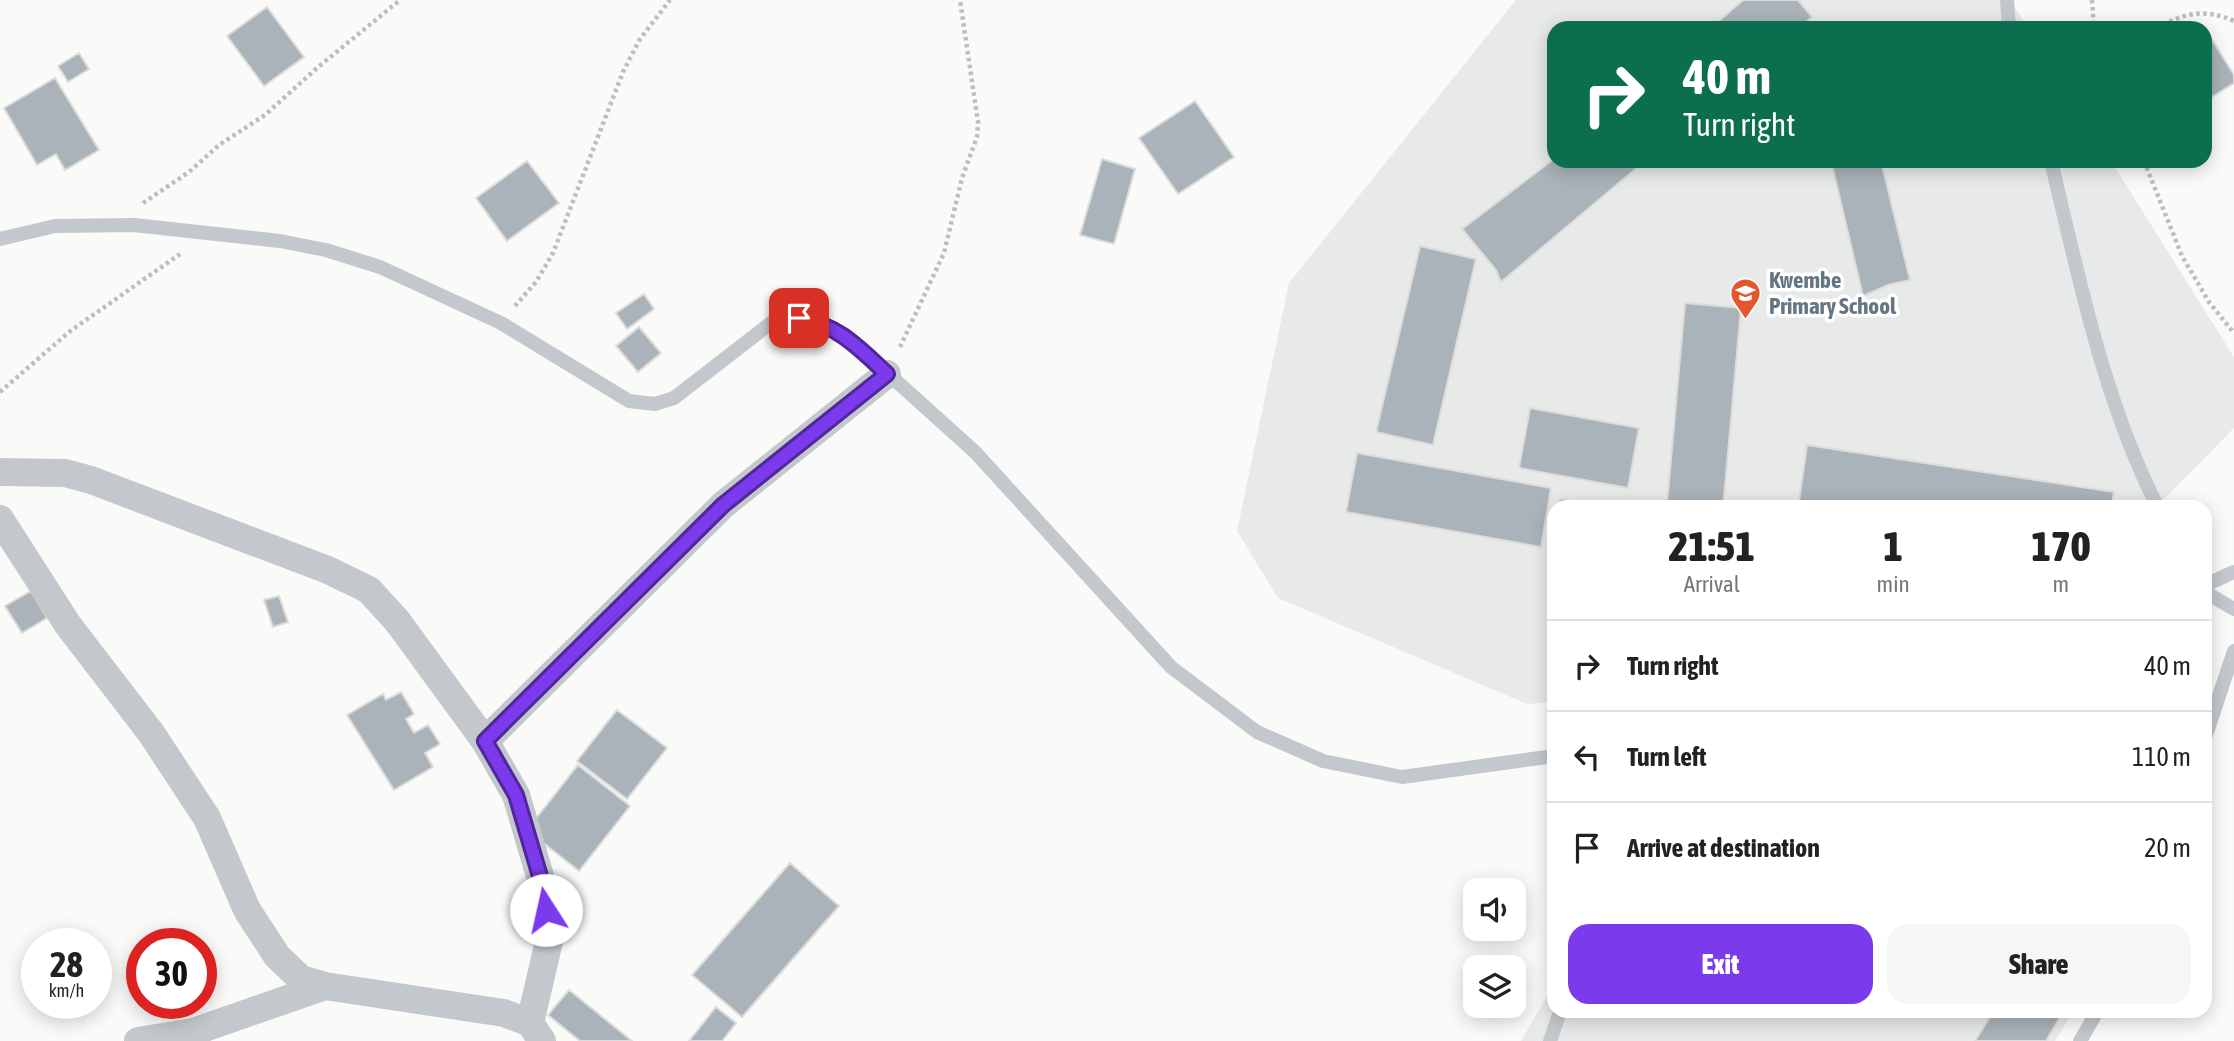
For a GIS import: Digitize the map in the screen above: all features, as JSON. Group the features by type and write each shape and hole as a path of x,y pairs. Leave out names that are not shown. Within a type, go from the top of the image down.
{"street":[{"path":"485,741 723,505 887,374"},
{"path":"0,472 65,473 91,480 328,570 369,590 398,622 485,741 516,795 542,883 550,937 536,1032 504,1013 325,986 301,979 277,956 247,911 207,818 151,733 68,625 0,519"},
{"path":"138,1041 193,1032 325,986"}],"lane":[{"path":"2007,0 2008,21"},
{"path":"2053,168 2096,349 2122,425 2155,500"},
{"path":"0,239 55,226 115,225 209,234 326,250 380,267 501,323 629,401 654,404 674,398 772,323 799,318 823,323 844,334 975,452 1171,667 1257,732 1323,761 1402,777 1547,757"},
{"path":"2212,582 2234,572"},
{"path":"2212,596 2234,609"},
{"path":"2212,717 2234,651"},
{"path":"1550,1041 1558,1018"},
{"path":"2080,1041 2093,1018"}],"path":[{"path":"115,225 189,172 219,145 265,115 400,0"},
{"path":"501,323 536,282 553,253 623,72 640,39 670,0"},
{"path":"887,374 944,253 962,178 976,138 978,122 960,0"},
{"path":"2092,0 2094,21"},
{"path":"2174,21 2195,12 2214,14 2234,21"},
{"path":"2147,168 2182,256 2209,302 2234,334"},
{"path":"0,392 69,332 209,234"}],"shaded area":[{"name":"Kwembe Primary School","path":"1516,0 2010,0 2024,21 1547,21 1547,168 2115,168 2234,357 2234,428 2163,500 1547,500 1547,703 1527,704 1278,598 1237,531 1289,283"},
{"path":"1547,996 1547,1018 2069,1018 2055,1041 1521,1041"}],"building":[{"path":"1743,0 1798,0 1812,17 1807,21 1719,21"},
{"path":"267,7 304,57 264,86 227,36"},
{"path":"2212,40 2234,75 2234,83 2212,97"},
{"path":"79,53 89,69 68,82 58,66"},
{"path":"55,78 99,150 65,170 56,154 37,165 4,108"},
{"path":"1195,101 1234,157 1178,194 1139,138"},
{"path":"1102,159 1135,169 1114,244 1080,235"},
{"path":"527,161 559,203 507,241 476,198"},
{"path":"1547,164 1547,168 1637,168 1501,282 1496,270 1462,229"},
{"path":"1833,168 1883,168 1910,280 1888,285 1863,296"},
{"path":"1420,246 1476,259 1433,445 1376,432"},
{"path":"644,294 654,309 627,329 616,313"},
{"path":"1685,303 1741,308 1724,500 1667,500"},
{"path":"639,327 661,353 638,372 616,346"},
{"path":"1530,408 1639,428 1628,488 1519,468"},
{"path":"1807,445 2114,492 2112,500 1799,500"},
{"path":"1357,453 1551,488 1541,547 1346,512"},
{"path":"31,591 47,618 22,633 5,606"},
{"path":"279,596 288,622 273,627 264,600"},
{"path":"401,692 414,714 406,719 414,733 428,725 440,744 425,753 433,767 394,790 347,715 383,694 386,700"},
{"path":"617,710 667,748 627,799 577,761"},
{"path":"578,765 630,806 579,871 527,830"},
{"path":"790,863 839,906 742,1017 692,975"},
{"path":"569,990 632,1041 580,1041 548,1015"},
{"path":"716,1007 736,1023 722,1041 689,1041"},
{"path":"1989,1018 2060,1018 2046,1041 1975,1041"}],"place":[{"name":"Kwembe Primary School","path":"1746,320"}],"route":[{"path":"546,910 542,883 516,795 485,741 723,505 887,374 844,334 823,323 799,318"}]}
